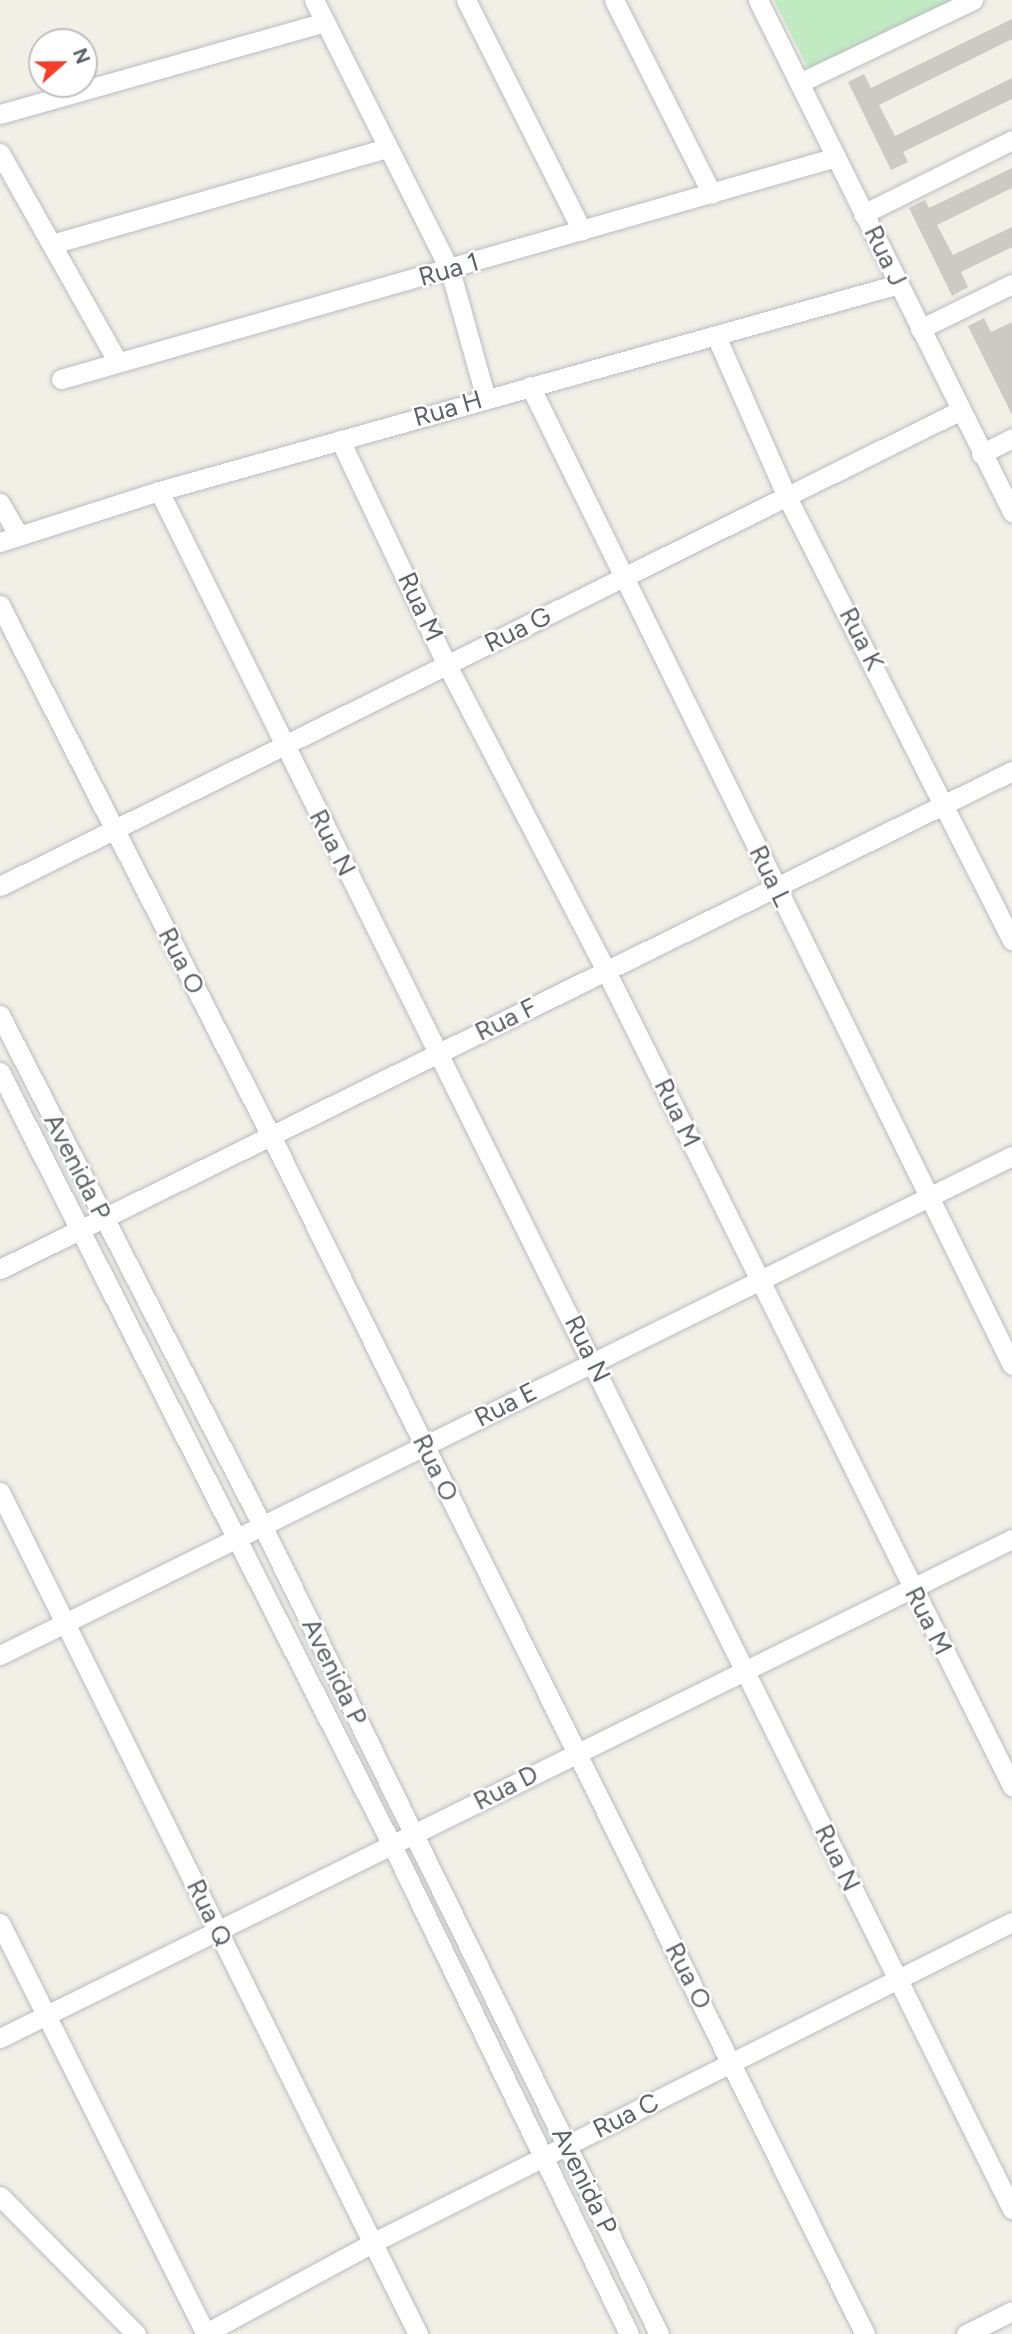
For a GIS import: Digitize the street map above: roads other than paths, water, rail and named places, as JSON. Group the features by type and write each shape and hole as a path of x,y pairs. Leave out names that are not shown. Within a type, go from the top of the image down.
{"street":[{"path":"314,0 450,270 486,398"},
{"path":"466,0 582,231"},
{"path":"614,0 712,194"},
{"name":"Rua J","path":"758,0 1012,512"},
{"path":"799,83 973,0"},
{"path":"0,114 325,22"},
{"path":"863,214 1012,140"},
{"path":"52,244 387,148"},
{"path":"0,153 118,362"},
{"name":"Rua 1","path":"61,379 450,270 836,157"},
{"name":"Rua H","path":"9,539 159,491 899,284"},
{"path":"920,329 1012,284"},
{"name":"Rua K","path":"716,336 787,496 946,803 1012,940"},
{"name":"Rua L","path":"530,386 1012,1365"},
{"name":"Rua G","path":"0,886 284,748 960,411"},
{"path":"981,454 1012,438"},
{"name":"Rua M","path":"340,440 447,665 606,971 1012,1786"},
{"name":"Rua N","path":"159,491 284,748 441,1052 744,1671 1012,2209"},
{"path":"0,503 9,539"},
{"name":"Rua O","path":"0,605 271,1136 865,2334"},
{"name":"Rua F","path":"0,1269 1012,771"},
{"name":"Avenida P","path":"0,1015 262,1525 659,2334"},
{"name":"Avenida P","path":"0,1072 392,1845 629,2334"},
{"name":"Rua E","path":"0,1656 236,1537 1012,1156"},
{"name":"Rua Q","path":"0,1492 418,2334"},
{"name":"Rua D","path":"0,2038 1012,1539"},
{"name":"Rua C","path":"205,2334 372,2243 1012,1922"},
{"path":"0,1923 44,2017 205,2334"},
{"path":"0,2196 136,2334"},
{"path":"965,2334 1012,2311"}]}
